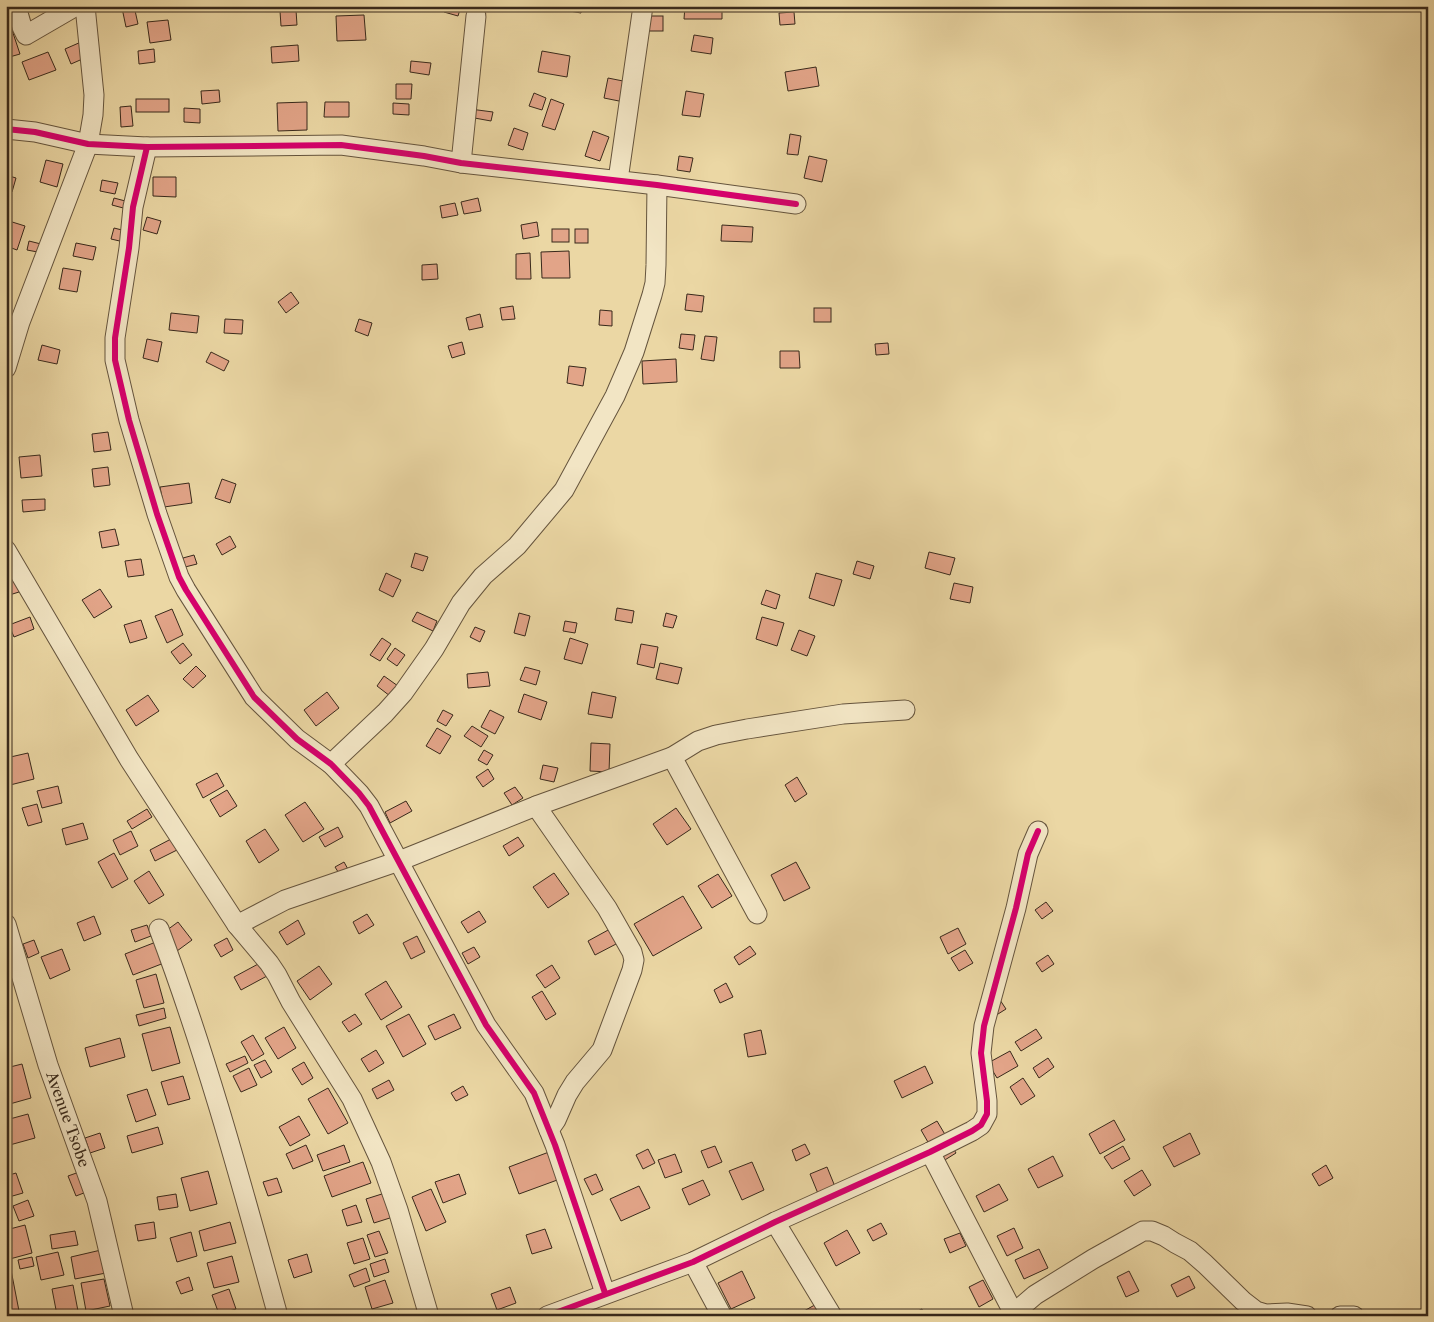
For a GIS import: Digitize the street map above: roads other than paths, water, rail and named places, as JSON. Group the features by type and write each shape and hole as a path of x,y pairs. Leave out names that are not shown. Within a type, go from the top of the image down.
{"street":[{"path":"16,6 26,35 76,6"},
{"path":"6,368 20,322 88,144 94,95 85,6"},
{"path":"618,180 643,6"},
{"path":"460,163 476,16"},
{"path":"6,129 35,132 88,144 147,147 340,146 424,156 460,163 618,180 796,204"},
{"path":"147,147 133,207 129,248 115,338 115,360 129,420 157,514 180,577 186,590 254,697 298,739 331,764 370,806 486,1025 534,1093 555,1144 604,1294"},
{"path":"331,764 385,713 403,693 434,649 461,603 483,576 517,546 564,490 615,396 634,352 652,295 656,265 657,185"},
{"path":"6,550 129,759 237,925 277,975 291,1002 352,1099 384,1170 398,1210 429,1316"},
{"path":"237,925 285,900 399,861 536,806 672,757 698,741 747,728 850,714 905,710"},
{"path":"672,757 757,914"},
{"path":"536,806 607,908 632,952 634,960 602,1050 575,1082 549,1130"},
{"path":"547,1316 693,1262 775,1222 972,1132 981,1124 987,1114 988,1101 981,1053 984,1026 1016,908 1028,854 1038,831"},
{"name":"Avenue Tsobe","path":"6,924 48,1065 97,1201 124,1316"},
{"path":"159,930 216,1097 278,1316"},
{"path":"930,1152 1014,1314 1035,1295 1094,1259 1136,1234 1152,1231 1190,1251 1256,1311 1266,1314 1287,1313 1307,1316"},
{"path":"775,1222 832,1316"},
{"path":"693,1262 722,1316"},
{"path":"1340,1316 1354,1316"}]}
